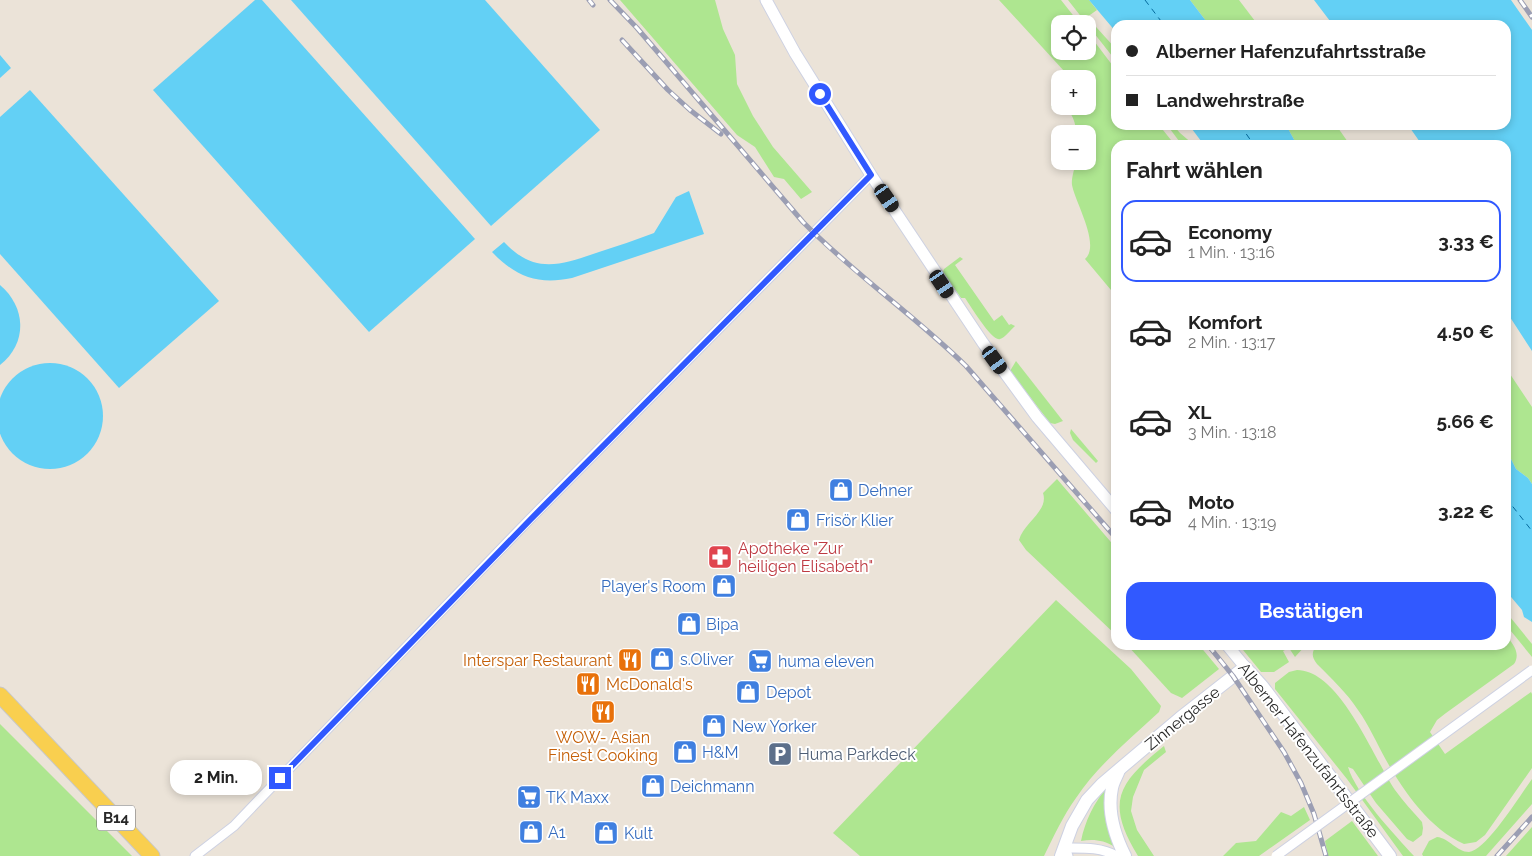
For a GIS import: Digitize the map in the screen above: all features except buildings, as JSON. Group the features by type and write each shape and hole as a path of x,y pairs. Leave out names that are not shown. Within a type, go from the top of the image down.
{"main road":[{"name":"Zinnergasse","path":"1065,853 1072,826 1087,800 1102,784 1180,718 1245,667"},
{"name":"Alberner Hafenzufahrtsstraße","path":"1245,667 1263,687 1390,856"},
{"name":"B14","path":"0,695 152,856"},
{"name":"Zinnergasse","path":"1120,770 1112,788 1110,806 1113,824 1125,856"}],"street":[{"path":"766,0 794,53 871,175 966,318 1023,399 1111,504"},
{"path":"195,856 234,826 254,806 534,516 871,175"},
{"name":"Alberner Hafenzufahrtsstraße","path":"1231,650 1245,667"},
{"path":"1276,856 1532,670"},
{"name":"Zinnergasse","path":"1065,853 1091,848 1106,850 1117,856"}],"green space":[{"path":"620,0 715,0 723,29 735,55 737,84 753,116 773,147 812,192 801,199 784,179 774,177 755,147 737,135"},
{"path":"999,0 1061,0 1073,15 1051,15 1051,57"},
{"path":"1068,0 1089,0 1097,10 1090,15 1080,15"},
{"path":"1190,0 1239,0 1254,20 1205,20"},
{"path":"1096,27 1111,43 1111,55 1096,36"},
{"path":"1096,44 1111,63 1111,130 1163,130 1171,140 1111,140 1111,290 1085,259 1089,252 1089,234 1072,185 1074,170 1096,170 1096,125 1075,125 1072,115 1096,115 1096,70 1063,70 1054,60 1096,60"},
{"path":"1171,130 1177,130 1188,140 1178,140"},
{"path":"1289,130 1340,130 1346,140 1294,140"},
{"path":"960,257 963,259 955,265 994,321 1002,315 1009,325 1015,326 1002,338 996,338 992,335 965,298 961,298 943,272 944,269"},
{"path":"1016,361 1063,421 1055,424 1050,423 1010,371"},
{"path":"1511,376 1532,407 1532,484 1528,478 1516,469 1511,459"},
{"path":"1071,429 1098,461 1096,463 1073,440 1070,433"},
{"path":"1057,479 1111,542 1111,630 1026,550 1019,540 1039,511 1044,499 1043,493"},
{"path":"1056,600 1131,669 1161,706 1159,712 1094,774 1067,812 1044,856 860,856 833,833"},
{"path":"1511,618 1532,644 1532,657 1511,631"},
{"path":"1511,642 1517,656 1514,664 1437,720 1430,732 1445,754 1531,692 1532,768 1485,835 1476,842 1464,844 1440,829 1429,819 1410,797 1393,772 1354,704 1317,664 1313,657 1314,650 1511,650"},
{"path":"1132,650 1203,650 1219,669 1182,698 1171,693"},
{"path":"1243,650 1285,650 1283,651 1289,662 1274,672 1261,672"},
{"path":"1290,650 1301,650 1295,657"},
{"path":"1297,670 1313,674 1328,684 1354,718 1395,790 1422,822 1422,835 1413,842 1407,839 1376,803 1353,769 1348,767 1352,778 1367,801 1414,856 1403,856 1347,779 1275,689 1275,683 1289,672"},
{"path":"0,724 132,856 0,856"},
{"path":"1164,746 1166,752 1144,770 1133,797 1131,811 1137,830 1154,856 1138,856 1122,821 1121,795 1136,771"},
{"path":"1532,779 1532,804 1486,856 1423,856 1422,854 1429,841 1437,837 1465,851 1469,852 1476,849 1494,832"},
{"path":"1107,787 1105,818 1115,847 1098,841 1081,841 1091,812"},
{"path":"1304,807 1310,820 1259,856 1223,856 1236,843 1256,841 1281,812 1291,816"},
{"path":"1352,821 1378,856 1328,856 1325,841"},
{"path":"1532,827 1532,856 1506,856"}],"water":[{"path":"255,0 262,0 475,239 369,332 153,90"},
{"path":"291,0 485,0 600,130 491,226"},
{"path":"1089,0 1190,0 1205,20 1111,20 1111,26"},
{"path":"1314,0 1511,0 1532,30 1532,351 1511,319 1511,140 1418,140 1412,130 1511,130 1511,20 1329,20"},
{"path":"0,55 11,68 0,78"},
{"path":"30,90 219,301 119,388 0,254 0,117"},
{"path":"1193,130 1289,130 1294,140 1200,140"},
{"path":"689,191 704,234 572,278 549,280 528,277 510,268 492,252 504,242 515,252 538,263 560,263 585,257 654,233 676,197"},
{"path":"0,285 15,304 19,314 20,325 19,336 15,346 0,365"},
{"path":"40,364 60,364 79,372 94,387 102,406 102,426 94,445 79,460 60,468 40,468 21,460 6,445 -1,429 -1,403 6,387 21,372"},
{"path":"1511,459 1516,469 1528,478 1532,484 1532,622 1524,617 1522,610 1511,597"}],"ferry route":[{"path":"1145,0 1160,20"},
{"path":"1244,130 1250,140"},
{"path":"1511,504 1532,531"}],"railway":[{"path":"589,0 593,5"},
{"path":"610,0 637,28 803,222 966,366 1111,532"},
{"path":"1520,0 1532,17"},
{"path":"622,40 668,90 721,134"},
{"path":"1212,650 1233,676 1284,752 1301,783 1314,814 1326,856"},
{"path":"1497,856 1532,817"}],"place":[{"name":"Dehner","path":"841,490"},
{"name":"Frisör Klier","path":"798,520"},
{"name":"Apotheke \"Zur heiligen Elisabeth\"","path":"720,557"},
{"name":"Player's Room","path":"724,586"},
{"name":"Bipa","path":"689,624"},
{"name":"s.Oliver","path":"662,659"},
{"name":"Interspar Restaurant","path":"630,660"},
{"name":"huma eleven","path":"760,661"},
{"name":"McDonald's","path":"588,684"},
{"name":"Depot","path":"748,692"},
{"name":"WOW- Asian Finest Cooking","path":"603,712"},
{"name":"New Yorker","path":"714,726"},
{"name":"H&M","path":"685,752"},
{"name":"Huma Parkdeck","path":"780,754"},
{"name":"Deichmann","path":"653,786"},
{"name":"TK Maxx","path":"529,797"},
{"name":"A1","path":"531,832"},
{"name":"Kult","path":"606,833"}],"route":[{"path":"280,778 530,520 871,175 820,94"}]}
